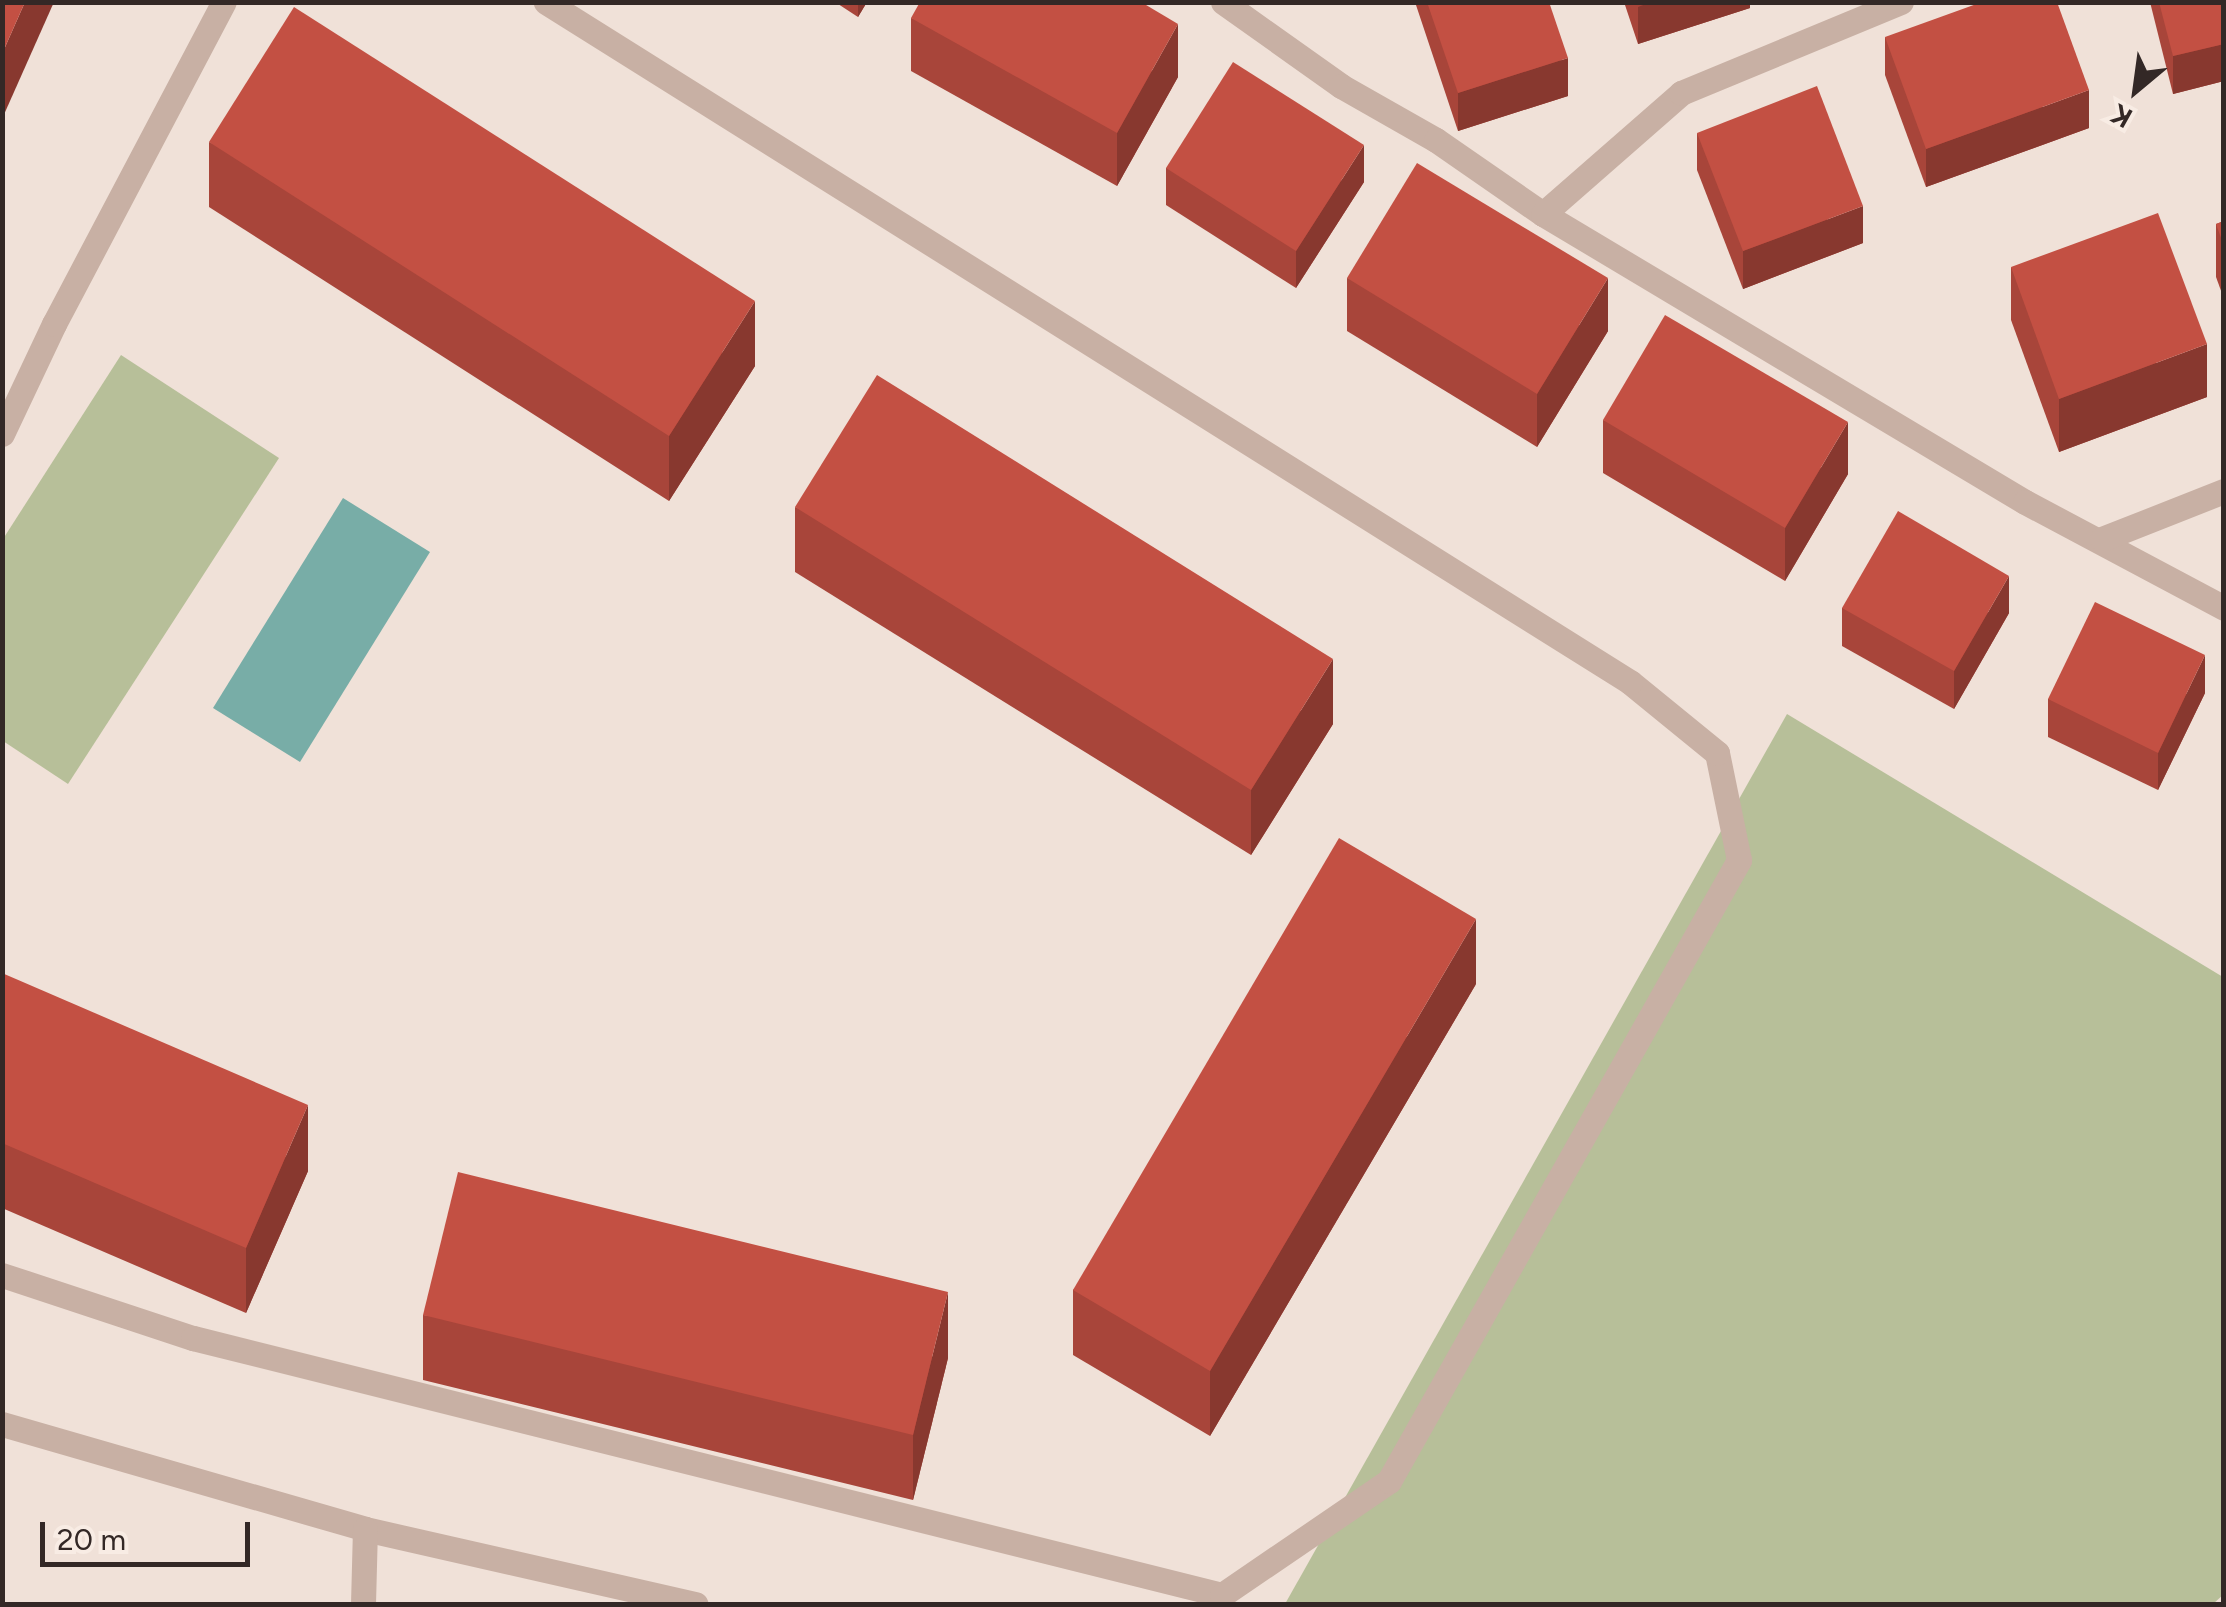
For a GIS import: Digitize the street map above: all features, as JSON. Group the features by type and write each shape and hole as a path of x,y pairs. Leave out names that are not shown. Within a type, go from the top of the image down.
{"street":[{"path":"2,434 54,324 224,2"},
{"path":"2,1275 193,1338 1222,1595 1389,1481 1739,860 1717,753 1630,682 546,2"},
{"path":"1223,2 1342,86 1436,140 1543,214 2024,502 2224,608"},
{"path":"1543,214 1681,94 1901,2"},
{"path":"2102,540 2224,491"},
{"path":"2,1424 365,1529 696,1604"},
{"path":"363,1604 365,1529"}],"green space":[{"path":"121,355 279,458 68,784 3,741 3,539"},
{"path":"1787,714 2223,977 2224,1594 2213,1604 1285,1604"}],"water":[{"path":"343,498 430,552 300,762 213,708"}],"building":[{"path":"2,2 25,2 2,54"},
{"path":"920,2 1141,2 1178,24 1117,133 911,18"},
{"path":"1427,2 1549,2 1568,58 1458,93"},
{"path":"1982,2 2057,2 2089,90 1926,149 1885,37"},
{"path":"2159,2 2224,2 2224,44 2173,56"},
{"path":"294,7 755,301 669,436 209,142"},
{"path":"1233,62 1364,145 1296,251 1166,168"},
{"path":"1817,86 1863,206 1743,251 1697,133"},
{"path":"1417,163 1608,278 1537,394 1347,278"},
{"path":"2158,213 2207,344 2059,399 2011,267"},
{"path":"2224,221 2224,246 2216,224"},
{"path":"1665,315 1848,422 1785,528 1603,420"},
{"path":"877,375 1333,659 1251,790 795,507"},
{"path":"1898,511 2009,576 1954,671 1842,608"},
{"path":"2095,602 2205,655 2158,753 2048,699"},
{"path":"1339,838 1476,919 1210,1371 1073,1290"},
{"path":"2,973 308,1105 246,1248 2,1143"},
{"path":"458,1172 948,1292 913,1435 423,1315"}]}
